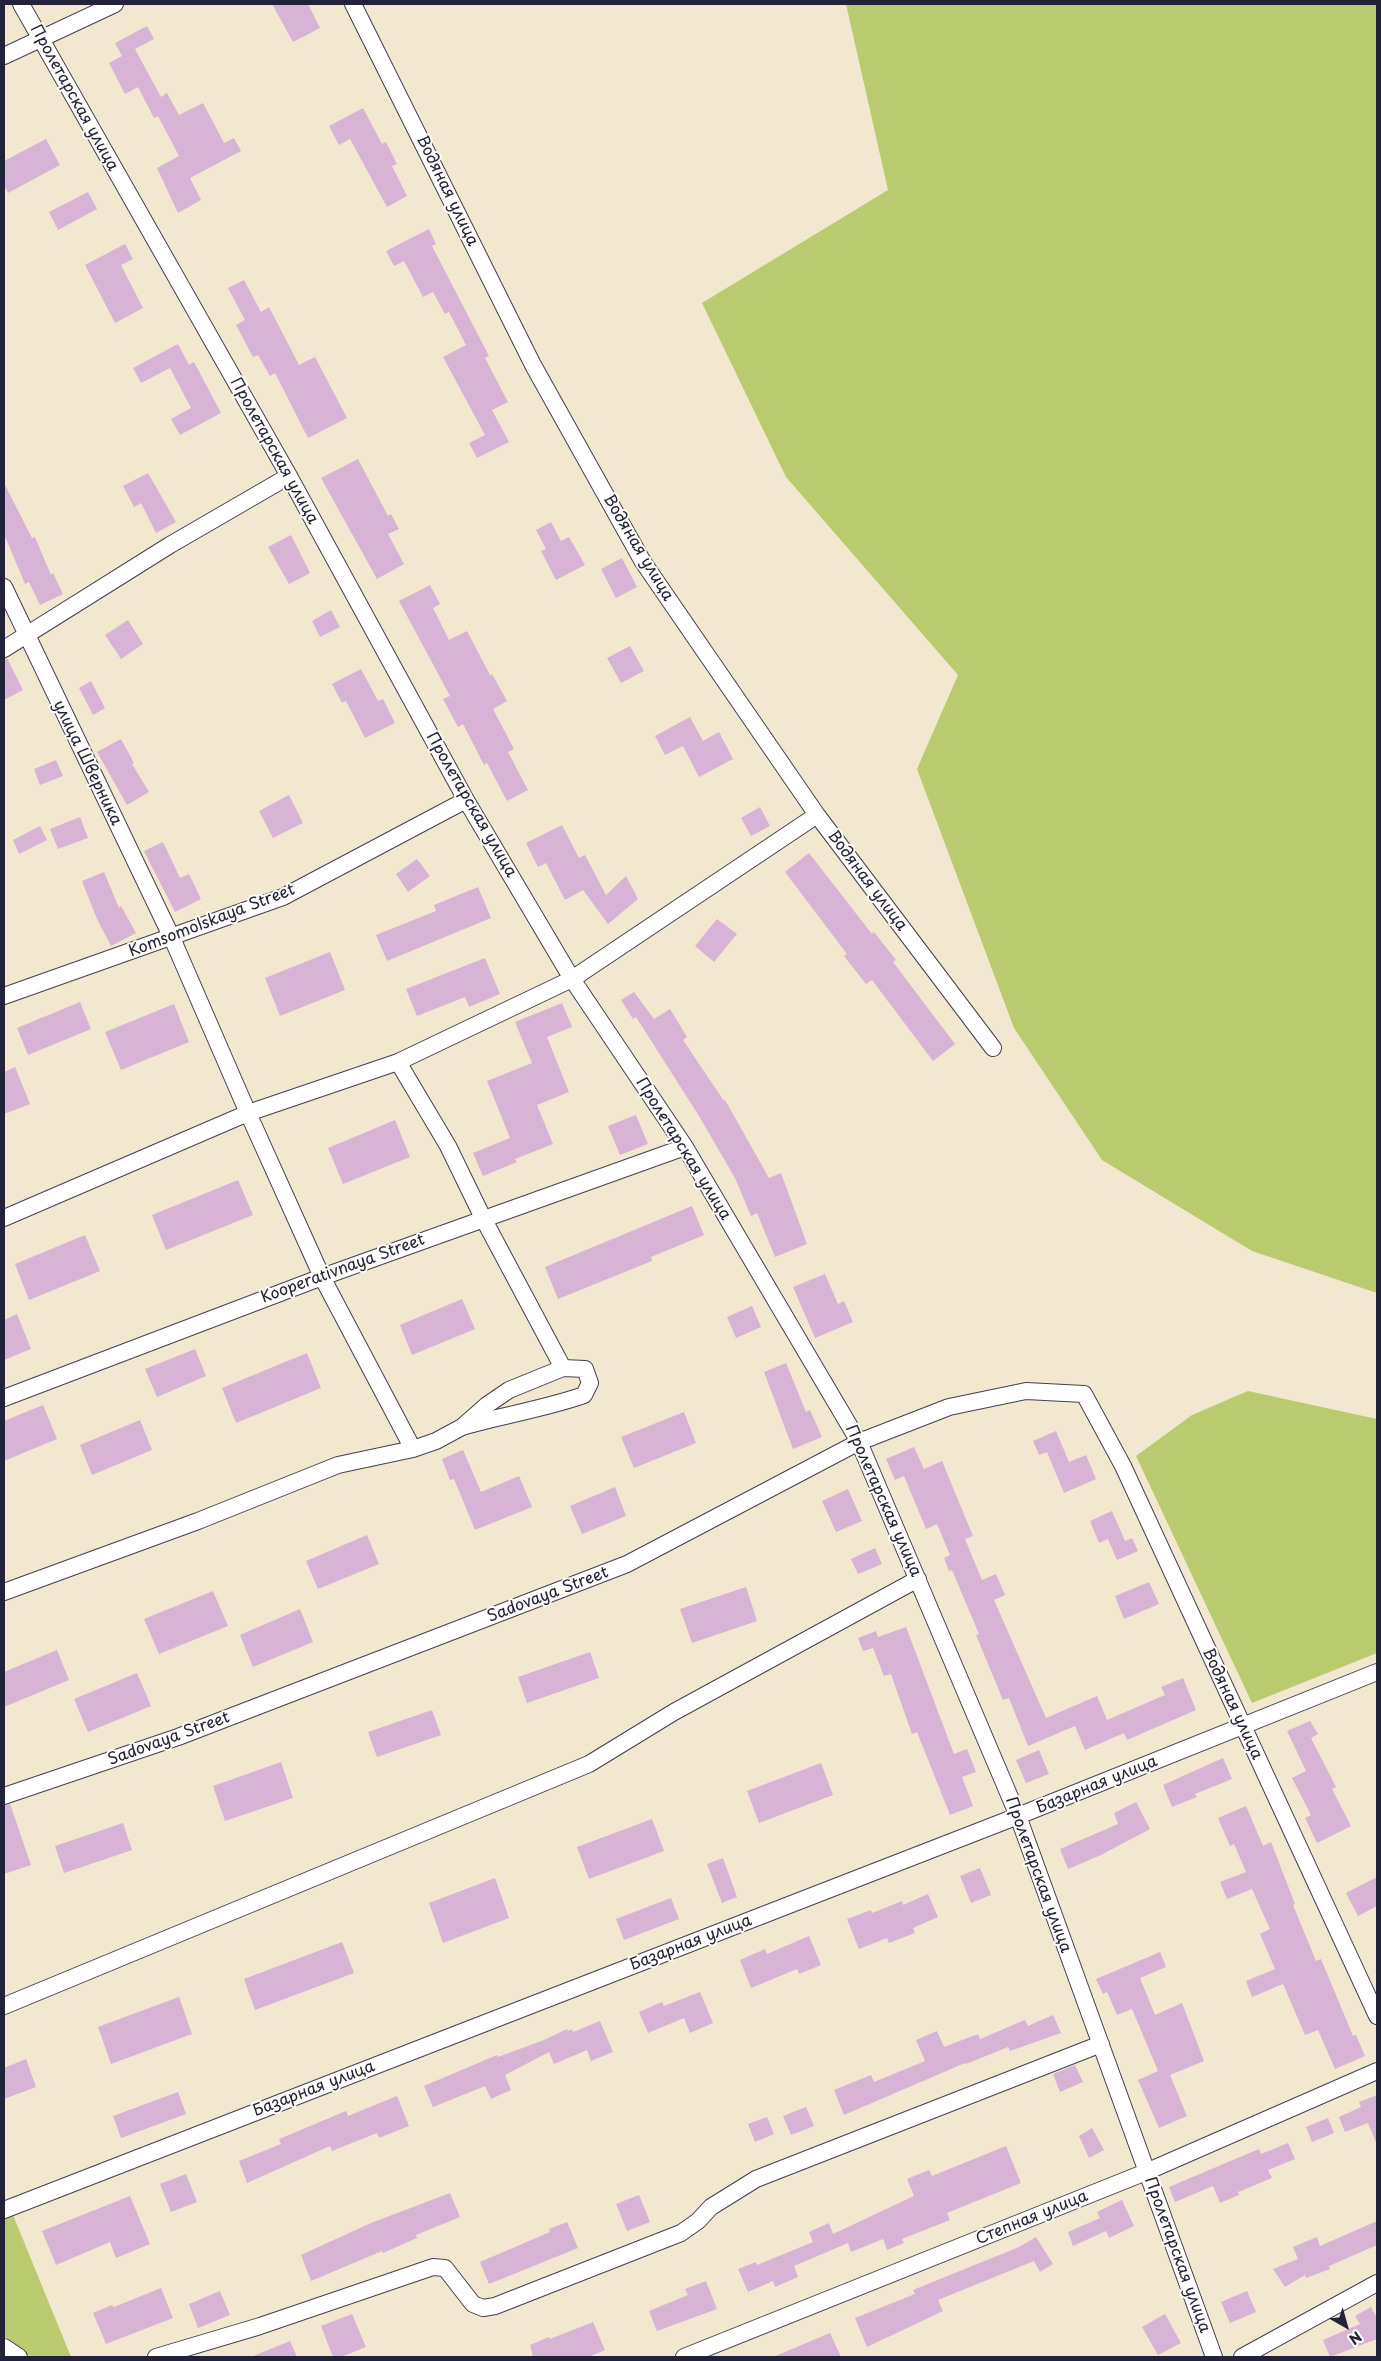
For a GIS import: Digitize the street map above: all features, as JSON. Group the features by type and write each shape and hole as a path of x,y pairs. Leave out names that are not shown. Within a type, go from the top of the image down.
{"street":[{"name":"Пролетарская улица","path":"21,4 289,476 466,800 572,979 685,1147 859,1442 1018,1816 1214,2357"},
{"path":"4,56 115,4"},
{"name":"Водяная улица","path":"354,4 533,364 643,562 817,815 993,1048"},
{"path":"4,649 25,634 289,476"},
{"name":"улица Шверника","path":"4,587 172,938 248,1114 322,1277 413,1449"},
{"name":"Komsomolskaya Street","path":"4,996 172,938 283,897 466,800"},
{"path":"4,1218 248,1114 398,1062 572,979 817,815"},
{"path":"398,1062 448,1146 483,1218 563,1368"},
{"name":"Kooperativnaya Street","path":"4,1398 322,1277 685,1147"},
{"path":"4,1592 198,1521 338,1465 413,1449 436,1441 462,1426 509,1390 563,1368 585,1369 590,1383 584,1395 553,1406 507,1414 462,1426"},
{"name":"Sadovaya Street","path":"4,1796 178,1737 627,1564 859,1442 949,1407 1026,1391 1084,1394"},
{"name":"Водяная улица","path":"1084,1394 1123,1466 1377,2016"},
{"path":"4,2006 589,1764 674,1712 918,1579"},
{"name":"Базарная улица","path":"4,2210 1018,1816 1377,1672"},
{"path":"156,2357 433,2268 445,2268 473,2304 483,2308 495,2306 681,2233 698,2221 711,2207 756,2179 1101,2044"},
{"name":"Степная улица","path":"684,2357 1146,2172 1377,2071"},
{"path":"1242,2357 1377,2283"},
{"path":"4,2347 19,2357"}],"green space":[{"path":"846,4 1377,4 1377,1293 1252,1251 1102,1160 1014,1028 917,769 958,675 786,477 702,303 888,190"},
{"path":"1248,1391 1377,1419 1377,1653 1252,1703 1136,1456 1192,1415"},
{"path":"13,2215 71,2357 36,2357 27,2355 4,2336 4,2219"}],"building":[{"path":"272,4 308,4 320,28 293,42"},
{"path":"147,26 154,39 135,49 161,97 167,93 179,115 203,103 224,143 234,138 241,151 190,178 201,200 178,213 157,168 179,156 158,116 154,118 138,87 125,94 109,63 122,56 115,43"},
{"path":"363,108 382,144 386,142 397,164 392,166 407,196 387,207 350,139 339,145 329,126"},
{"path":"46,139 60,165 8,193 4,185 4,161"},
{"path":"88,192 97,209 58,230 49,212"},
{"path":"429,229 436,244 432,246 489,356 485,358 508,402 492,410 509,442 477,458 469,443 485,435 443,357 466,345 449,312 445,314 433,292 423,297 404,261 394,266 386,251"},
{"path":"125,244 133,259 121,265 143,308 115,323 85,265"},
{"path":"244,280 261,312 269,307 299,365 315,357 347,418 308,438 275,373 270,376 258,355 253,357 236,325 245,320 228,288"},
{"path":"178,344 189,365 194,362 221,413 180,435 171,419 191,408 170,368 141,383 133,368"},
{"path":"358,459 388,516 391,514 399,529 388,534 404,564 377,579 321,478"},
{"path":"148,473 176,522 156,533 141,503 134,507 123,486"},
{"path":"4,483 32,538 35,537 51,575 53,573 63,594 40,605 29,582 25,584 4,534"},
{"path":"551,522 561,541 569,537 585,565 556,580 541,551 546,549 536,530"},
{"path":"291,535 310,573 289,584 268,547"},
{"path":"622,558 637,587 616,598 601,569"},
{"path":"430,585 440,604 433,608 449,640 467,631 490,675 492,674 507,701 493,709 514,749 508,752 528,790 507,801 487,763 484,765 463,724 458,727 443,699 450,696 399,601"},
{"path":"331,610 340,627 320,637 312,621"},
{"path":"128,620 143,644 121,659 105,635"},
{"path":"630,646 644,671 621,683 607,658"},
{"path":"7,658 23,690 4,700 4,659"},
{"path":"361,669 378,701 383,699 395,723 365,738 346,701 342,703 332,684"},
{"path":"91,681 105,708 93,715 79,688"},
{"path":"690,717 703,741 719,732 733,759 699,777 683,746 665,755 655,736"},
{"path":"121,739 134,763 132,764 149,792 127,805 97,752"},
{"path":"56,760 63,776 40,785 34,769"},
{"path":"289,795 303,823 273,838 259,811"},
{"path":"760,807 770,826 751,836 741,818"},
{"path":"80,817 88,838 58,849 50,829"},
{"path":"562,825 579,858 585,855 606,895 626,876 638,899 608,924 583,890 565,900 546,863 538,867 526,843"},
{"path":"40,826 47,840 19,854 13,840"},
{"path":"163,842 180,878 189,874 201,899 175,912 144,851"},
{"path":"809,853 872,934 874,932 896,960 893,962 955,1044 933,1061 872,980 866,984 844,956 847,954 785,872"},
{"path":"417,859 430,876 408,892 396,874"},
{"path":"104,872 119,908 121,906 136,933 111,946 97,919 82,881"},
{"path":"478,887 491,918 387,961 376,935 436,911 434,905"},
{"path":"717,919 737,934 714,962 695,946"},
{"path":"330,952 345,990 280,1016 265,978"},
{"path":"485,958 500,994 469,1007 465,997 417,1016 406,989"},
{"path":"634,992 654,1019 670,1009 687,1037 683,1040 725,1100 769,1178 781,1173 807,1244 775,1257 757,1213 751,1216 735,1178 699,1116 636,1017 633,1019 621,1000"},
{"path":"80,1002 91,1029 28,1055 17,1028"},
{"path":"562,1003 572,1027 547,1037 569,1092 537,1105 553,1144 515,1159 517,1162 483,1176 473,1153 510,1138 487,1081 532,1063 515,1022"},
{"path":"174,1004 189,1042 121,1070 105,1032"},
{"path":"15,1067 30,1104 4,1114 4,1072"},
{"path":"636,1115 648,1144 620,1155 608,1126"},
{"path":"395,1120 410,1157 343,1184 328,1148"},
{"path":"238,1180 253,1215 166,1250 152,1215"},
{"path":"692,1206 704,1235 651,1257 652,1261 558,1299 545,1267"},
{"path":"85,1235 100,1271 29,1300 15,1264"},
{"path":"825,1274 838,1304 844,1301 853,1322 815,1338 793,1287"},
{"path":"462,1299 475,1329 412,1355 400,1325"},
{"path":"752,1306 761,1327 736,1338 727,1317"},
{"path":"17,1314 31,1349 4,1360 4,1320"},
{"path":"195,1349 206,1376 157,1397 145,1369"},
{"path":"307,1353 321,1388 236,1423 222,1388"},
{"path":"786,1363 806,1412 810,1410 822,1437 793,1449 764,1372"},
{"path":"43,1405 57,1439 4,1461 4,1421"},
{"path":"684,1412 696,1443 634,1468 621,1437"},
{"path":"140,1420 152,1450 92,1475 80,1445"},
{"path":"1056,1431 1069,1462 1086,1455 1096,1479 1064,1493 1047,1452 1039,1455 1033,1441"},
{"path":"914,1447 924,1469 942,1461 973,1536 965,1539 982,1580 996,1574 1005,1595 994,1600 1046,1718 1097,1696 1107,1720 1165,1695 1161,1687 1183,1678 1196,1710 1127,1740 1124,1733 1085,1750 1075,1726 1028,1746 1009,1698 1003,1700 976,1635 979,1634 952,1570 949,1571 944,1558 950,1555 937,1524 926,1529 904,1476 895,1480 886,1459"},
{"path":"463,1450 481,1492 519,1476 532,1507 475,1530 454,1479 450,1480 442,1459"},
{"path":"615,1487 626,1516 582,1534 570,1506"},
{"path":"848,1489 862,1521 836,1532 822,1501"},
{"path":"1112,1511 1125,1541 1132,1538 1138,1551 1117,1560 1108,1539 1099,1543 1090,1521"},
{"path":"367,1535 379,1564 318,1589 306,1561"},
{"path":"875,1548 882,1564 858,1574 851,1559"},
{"path":"1149,1582 1159,1604 1124,1619 1115,1596"},
{"path":"746,1587 757,1621 692,1643 680,1609"},
{"path":"213,1591 228,1626 159,1654 144,1619"},
{"path":"300,1609 313,1642 253,1667 240,1635"},
{"path":"906,1627 954,1754 967,1749 976,1772 962,1777 973,1806 950,1815 917,1732 912,1734 891,1674 884,1676 873,1648 863,1651 858,1638 876,1631 878,1637"},
{"path":"57,1650 69,1680 4,1707 4,1672"},
{"path":"590,1652 599,1678 527,1703 518,1677"},
{"path":"137,1673 151,1706 88,1732 74,1699"},
{"path":"432,1710 441,1735 377,1757 368,1732"},
{"path":"1310,1721 1318,1734 1311,1738 1336,1787 1332,1789 1351,1826 1317,1843 1305,1818 1311,1815 1292,1778 1306,1771 1287,1731"},
{"path":"1039,1750 1049,1774 1026,1783 1016,1760"},
{"path":"1223,1758 1232,1779 1195,1794 1197,1797 1172,1807 1163,1785"},
{"path":"281,1762 293,1798 225,1821 213,1786"},
{"path":"821,1763 833,1795 759,1823 747,1791"},
{"path":"1136,1802 1150,1829 1101,1855 1068,1869 1060,1849 1118,1824 1114,1813"},
{"path":"10,1804 31,1865 4,1874 4,1806"},
{"path":"1246,1806 1263,1846 1271,1842 1295,1904 1293,1905 1316,1961 1321,1959 1353,2036 1356,2035 1365,2056 1335,2069 1318,2030 1305,2035 1283,1984 1252,1997 1246,1981 1275,1969 1260,1934 1270,1929 1252,1889 1227,1899 1220,1882 1246,1872 1234,1844 1230,1846 1218,1818"},
{"path":"652,1819 664,1851 589,1879 577,1847"},
{"path":"123,1823 132,1850 64,1873 55,1846"},
{"path":"723,1858 737,1897 722,1903 707,1864"},
{"path":"980,1868 991,1895 971,1903 960,1876"},
{"path":"1377,1877 1377,1906 1358,1916 1346,1893"},
{"path":"495,1878 509,1918 443,1943 429,1903"},
{"path":"928,1894 938,1917 913,1928 915,1933 889,1943 887,1938 859,1949 847,1919 871,1910 872,1913 902,1901 903,1905"},
{"path":"671,1898 679,1919 624,1940 616,1919"},
{"path":"809,1936 821,1965 799,1974 797,1969 751,1988 740,1960 765,1949 767,1954"},
{"path":"342,1942 354,1973 255,2010 244,1979"},
{"path":"1160,1952 1166,1967 1140,1978 1155,2015 1182,2003 1204,2061 1170,2075 1187,2116 1159,2128 1138,2080 1158,2071 1132,2009 1117,2015 1107,1992 1103,1994 1096,1979"},
{"path":"700,1992 713,2023 690,2033 684,2018 648,2033 639,2012 662,2002 664,2006"},
{"path":"179,1997 192,2034 111,2064 98,2027"},
{"path":"1053,2015 1061,2033 1010,2051 1008,2047 965,2063 844,2115 834,2090 871,2075 874,2082 925,2061 916,2040 937,2031 944,2047 978,2034 980,2039 1025,2020 1028,2026"},
{"path":"600,2021 613,2052 591,2061 587,2050 554,2064 549,2052 505,2075 511,2090 491,2099 485,2086 433,2107 424,2086 497,2055 498,2057 544,2040 567,2029 568,2031 572,2029 573,2032"},
{"path":"26,2059 36,2087 4,2099 4,2068"},
{"path":"1075,2065 1083,2082 1060,2092 1053,2074"},
{"path":"178,2092 186,2114 121,2138 113,2116"},
{"path":"1377,2095 1377,2145 1368,2123 1345,2132 1339,2117 1361,2107 1359,2102"},
{"path":"397,2096 409,2126 379,2138 377,2133 332,2151 330,2146 247,2183 239,2161 281,2144 279,2139 346,2111 348,2116"},
{"path":"806,2107 814,2126 791,2135 783,2116"},
{"path":"767,2117 774,2134 755,2142 748,2124"},
{"path":"1328,2118 1334,2133 1312,2142 1306,2127"},
{"path":"1092,2128 1104,2150 1089,2158 1079,2136"},
{"path":"1288,2143 1295,2159 1268,2170 1272,2178 1238,2192 1239,2195 1220,2203 1213,2186 1175,2202 1169,2187 1259,2149 1261,2154"},
{"path":"1006,2146 1021,2183 947,2213 950,2220 902,2239 904,2243 887,2250 883,2239 851,2252 848,2243 794,2266 798,2277 775,2287 773,2281 748,2292 738,2269 756,2262 757,2265 813,2242 809,2232 829,2223 833,2234 914,2196 907,2179 929,2170 932,2176"},
{"path":"186,2174 197,2202 171,2212 160,2184"},
{"path":"450,2193 460,2217 416,2235 417,2238 383,2253 382,2251 311,2281 301,2255 371,2223"},
{"path":"639,2195 650,2222 627,2231 616,2204"},
{"path":"130,2196 150,2244 116,2258 110,2242 56,2265 42,2231"},
{"path":"1122,2200 1134,2226 1109,2238 1106,2231 1073,2246 1068,2232 1100,2218 1097,2212"},
{"path":"1377,2221 1377,2245 1329,2266 1330,2269 1306,2278 1305,2275 1285,2287 1273,2269 1298,2259 1293,2247 1317,2237 1320,2246"},
{"path":"567,2222 578,2248 489,2284 480,2262 550,2232 549,2229"},
{"path":"1036,2237 1053,2264 1040,2272 1034,2261 938,2300 943,2311 867,2347 855,2318 915,2294 913,2290 1019,2247"},
{"path":"706,2281 717,2309 657,2331 649,2311 688,2295 685,2289"},
{"path":"161,2288 173,2318 106,2344 93,2313 112,2305 114,2307"},
{"path":"220,2291 230,2315 198,2328 189,2304"},
{"path":"1247,2291 1256,2312 1230,2323 1221,2302"},
{"path":"1371,2307 1377,2318 1377,2339 1330,2357 1323,2340 1360,2324 1355,2316"},
{"path":"352,2314 366,2347 341,2357 333,2357 321,2326"},
{"path":"1165,2314 1181,2343 1158,2355 1142,2327"},
{"path":"593,2322 605,2350 588,2357 533,2357 530,2345"},
{"path":"830,2333 841,2357 773,2357"},
{"path":"290,2341 297,2357 251,2357"}]}
